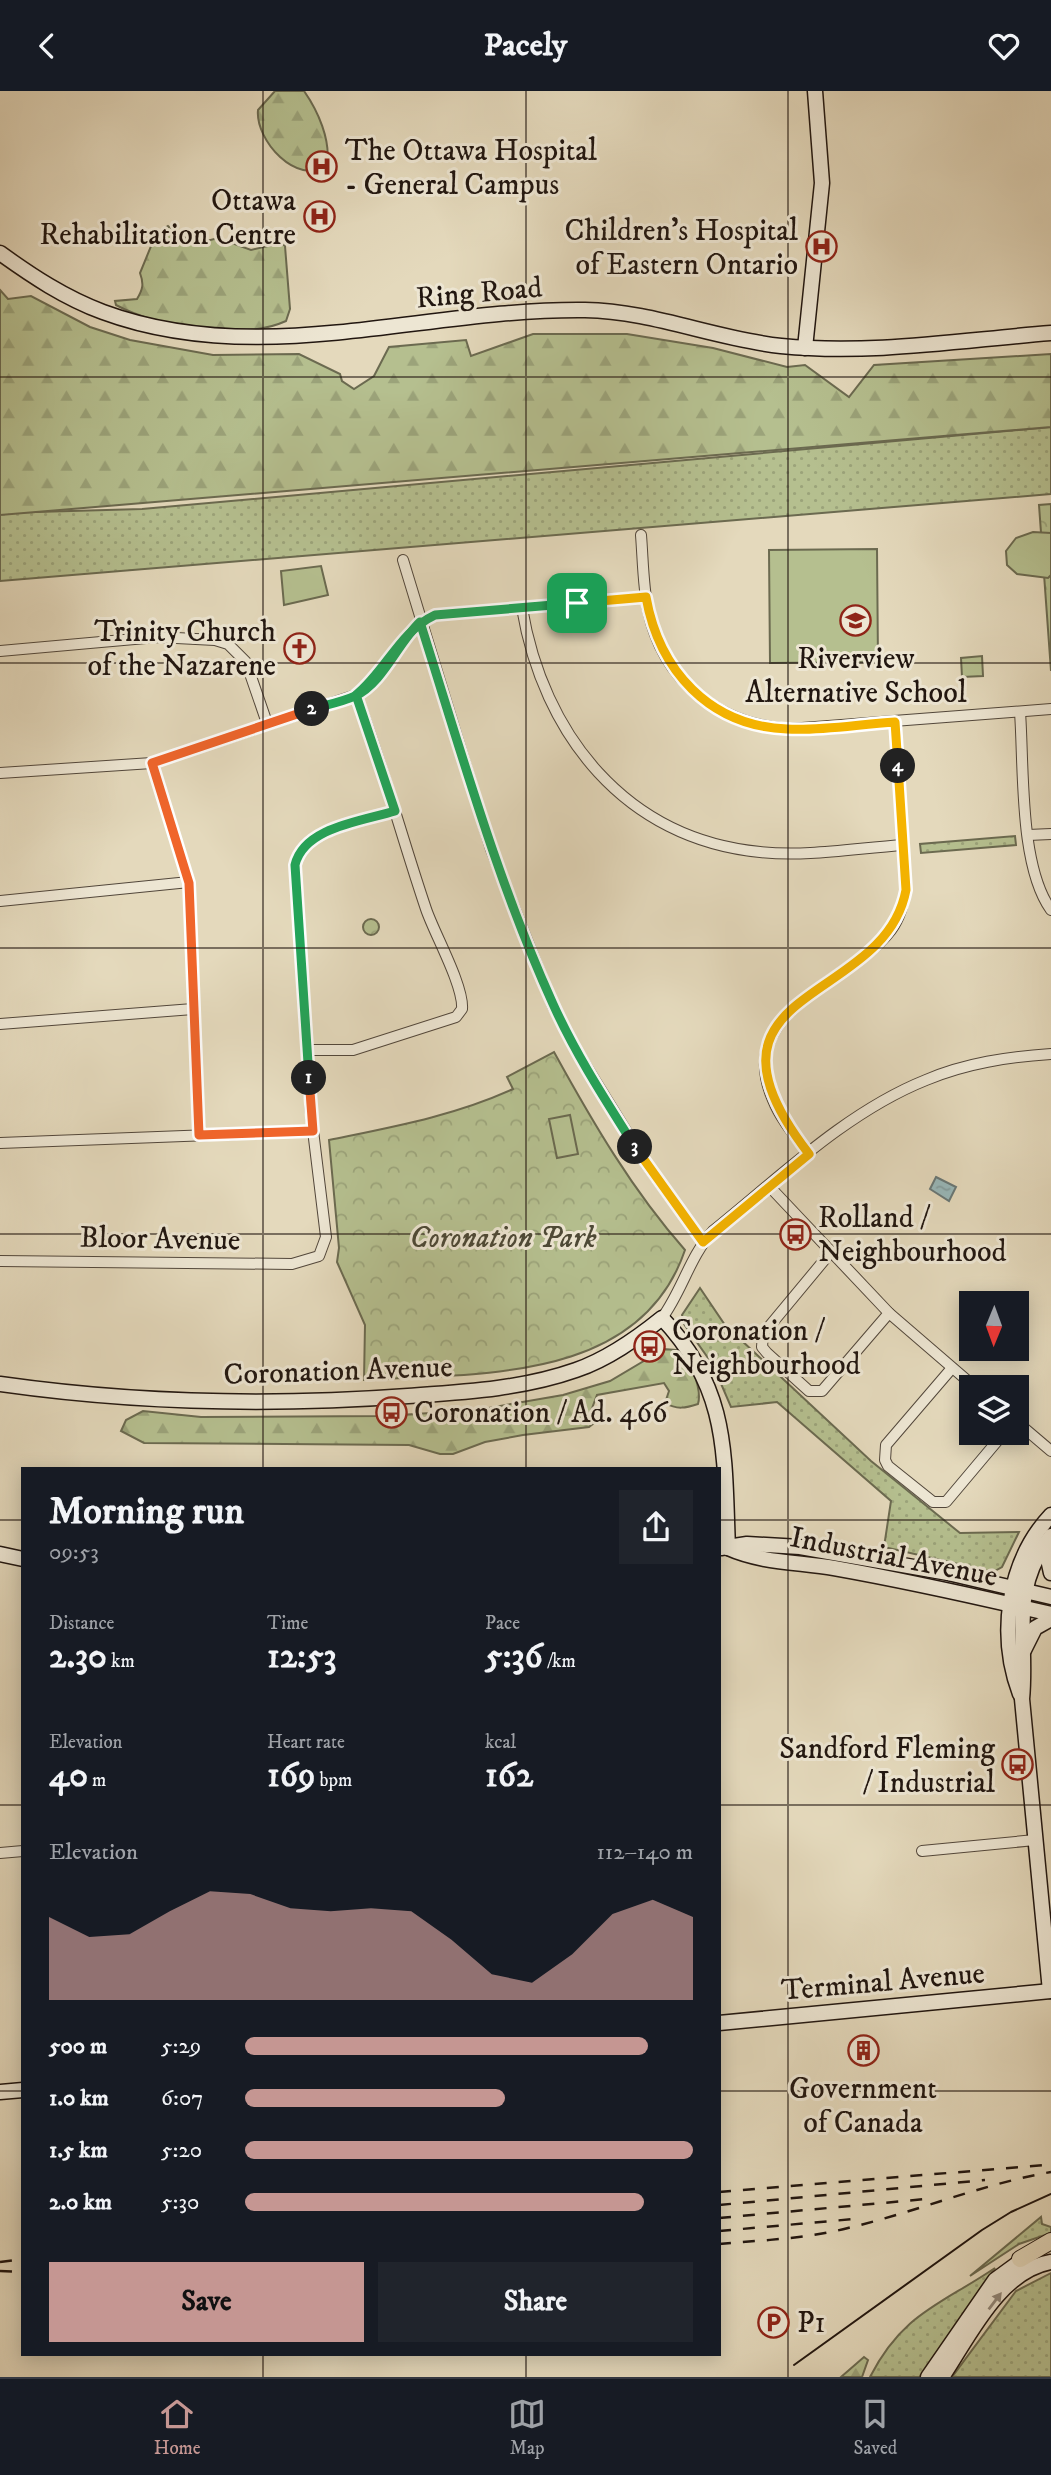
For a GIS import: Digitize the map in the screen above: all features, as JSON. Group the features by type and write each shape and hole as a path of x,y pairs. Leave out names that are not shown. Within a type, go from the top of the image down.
{"main road":[{"path":"1020,2259 1051,2241"}],"street":[{"path":"804,348 822,183 815,91"},
{"name":"Ring Road","path":"0,253 40,281 101,311 148,327 199,336 280,337 585,310 641,317 749,342 804,348 866,348 1051,333"},
{"path":"641,535 646,597 653,629 670,665 684,684 719,712 757,725 789,729 1051,709"},
{"path":"403,560 491,849 553,1006 573,1045 647,1165 703,1242"},
{"path":"0,773 152,763 356,695 376,679 403,639 420,622 435,615 646,597"},
{"path":"522,608 532,657 563,726 607,781 657,818 700,838 758,852 816,852 904,845"},
{"path":"0,651 157,637 215,640 228,644 246,662 267,723"},
{"path":"307,1050 353,1050 456,1017 463,1009 460,992 426,909 356,695"},
{"path":"1020,712 1028,835 1037,885 1051,910"},
{"path":"809,1154 784,1119 769,1090 766,1063 772,1037 792,1008 874,948 892,929 902,909 906,890 895,722"},
{"path":"152,763 189,883 199,1135"},
{"path":"0,1143 313,1131 295,865 298,851 310,839 395,811"},
{"path":"1028,835 1051,834"},
{"path":"0,901 189,883"},
{"path":"0,1024 193,1009"},
{"path":"720,1467 717,1410 710,1387 693,1354 662,1318 680,1291 703,1242 809,1154 880,1103 925,1080 962,1067 1011,1057 1051,1054"},
{"name":"Bloor Avenue","path":"0,1261 292,1264 318,1256 326,1237 313,1131"},
{"path":"769,1186 889,1313 960,1375"},
{"path":"831,1252 763,1334 762,1347 767,1353 809,1391 822,1391 889,1313"},
{"name":"Coronation Avenue","path":"0,1384 88,1394 211,1401 322,1401 444,1394 520,1385 576,1370 621,1348 662,1318"},
{"path":"952,1368 886,1445 885,1459 888,1465 933,1502 946,1502 994,1445"},
{"path":"1029,1432 1051,1451"},
{"path":"721,1489 724,1548"},
{"path":"1022,1699 1012,1674 1016,1606 1026,1549 1051,1515"},
{"path":"1019,1589 1051,1536"},
{"path":"1051,1543 1048,1559 1051,1573"},
{"name":"Industrial Avenue","path":"724,1548 747,1544 800,1547 1051,1597"},
{"name":"Industrial Avenue","path":"724,1548 748,1557 812,1564 897,1580 1016,1606 1051,1617"},
{"path":"0,1555 21,1560"},
{"path":"0,1563 21,1561"},
{"path":"1016,1606 1023,1651 1022,1699 1050,1991"},
{"path":"1023,1651 1035,1627 1051,1617"},
{"path":"922,1851 1035,1840"},
{"path":"0,1853 21,1851"},
{"name":"Terminal Avenue","path":"721,2023 1050,1991"},
{"path":"0,2092 21,2089"},
{"path":"928,2377 987,2289 1020,2259 1051,2249"},
{"path":"942,2377 1007,2286 1030,2268 1051,2262"}],"green space":[{"path":"275,91 304,91 322,126 327,146 327,165 315,170 303,170 280,157 271,146 263,134 258,110"},
{"path":"168,226 195,244 218,238 251,250 281,243 285,246 290,309 286,321 247,330 200,329 154,320 116,305 115,301 137,299 142,286 140,273 156,234"},
{"path":"0,290 8,299 31,296 90,327 130,340 213,355 299,354 340,374 342,381 354,389 374,376 389,347 466,340 471,356 533,334 627,334 713,348 787,367 805,365 849,397 874,365 1051,354 1051,427 0,515"},
{"path":"1051,427 1051,494 0,581 0,513 142,509"},
{"path":"1051,504 1051,671 1039,505"},
{"path":"1033,532 1051,533 1051,575 1048,578 1017,574 1007,565 1006,551 1016,538"},
{"path":"877,549 878,662 770,663 769,550"},
{"path":"321,566 328,595 284,605 281,571"},
{"path":"982,656 983,676 962,677 961,658"},
{"path":"1015,836 1016,845 921,853 920,844"},
{"path":"371,919 377,921 377,933 371,935 365,933 363,927 365,921"},
{"name":"Coronation Park","path":"554,1052 630,1179 685,1250 663,1293 632,1325 594,1348 551,1362 504,1371 364,1380 365,1325 337,1262 339,1248 329,1140 468,1107 513,1089 507,1077"},
{"path":"570,1115 578,1154 557,1158 549,1119"},
{"path":"700,1288 725,1325 871,1461 960,1533 1019,1532 1002,1567 993,1572 884,1547 891,1501 777,1402 731,1407 713,1365 684,1324 682,1315"},
{"path":"664,1349 676,1350 691,1366 697,1383 698,1404 682,1408 665,1403 669,1391 664,1383 597,1395 591,1411 594,1423 589,1427 485,1442 453,1454 440,1454 409,1445 144,1443 121,1431 126,1420 143,1411 201,1417 384,1416 477,1410 563,1395 610,1381"},
{"path":"1041,2217 1042,2224 1051,2227 1051,2233 1019,2244 970,2276"},
{"path":"995,2268 920,2377 870,2377 883,2355 910,2324 924,2312"},
{"path":"1051,2273 1051,2377 952,2377 1016,2291"},
{"path":"864,2357 868,2360 862,2377 841,2377"}],"water":[{"path":"936,1177 956,1187 949,1201 930,1189"}],"tram line":[{"path":"794,2365 982,2230 1011,2212 1051,2194"}],"railway":[{"path":"721,2192 1044,2165"},
{"path":"721,2244 832,2232 1051,2172"},
{"path":"721,2205 985,2180"},
{"path":"721,2218 926,2199"},
{"path":"721,2231 854,2219"},
{"path":"0,2262 21,2259"},
{"path":"0,2271 21,2272"}],"place":[{"name":"The Ottawa Hospital - General Campus","path":"322,167"},
{"name":"Ottawa Rehabilitation Centre","path":"319,217"},
{"name":"Children's Hospital of Eastern Ontario","path":"821,247"},
{"name":"Riverview Alternative School","path":"856,620"},
{"name":"Trinity Church of the Nazarene","path":"299,648"},
{"name":"Rolland / Neighbourhood","path":"795,1234"},
{"name":"Coronation / Neighbourhood","path":"649,1347"},
{"name":"Coronation / Ad. 466","path":"391,1412"},
{"name":"Sandford Fleming / Industrial","path":"1018,1765"},
{"name":"Government of Canada","path":"863,2050"},
{"name":"P1","path":"774,2322"}],"route":[{"path":"577,603 435,615 420,622 403,639 376,679 356,695 395,811 310,839 298,851 295,865 313,1131 199,1135 189,883 152,763 356,695 376,679 403,639 411,631 420,622 491,849 553,1006 623,1128 697,1237 703,1242 809,1154 774,1102 769,1090 766,1063 772,1037 785,1015 800,1001 874,948 892,929 902,909 906,890 895,722 789,729 740,720 719,712 684,684 661,648 653,629 646,597 577,603"}]}
